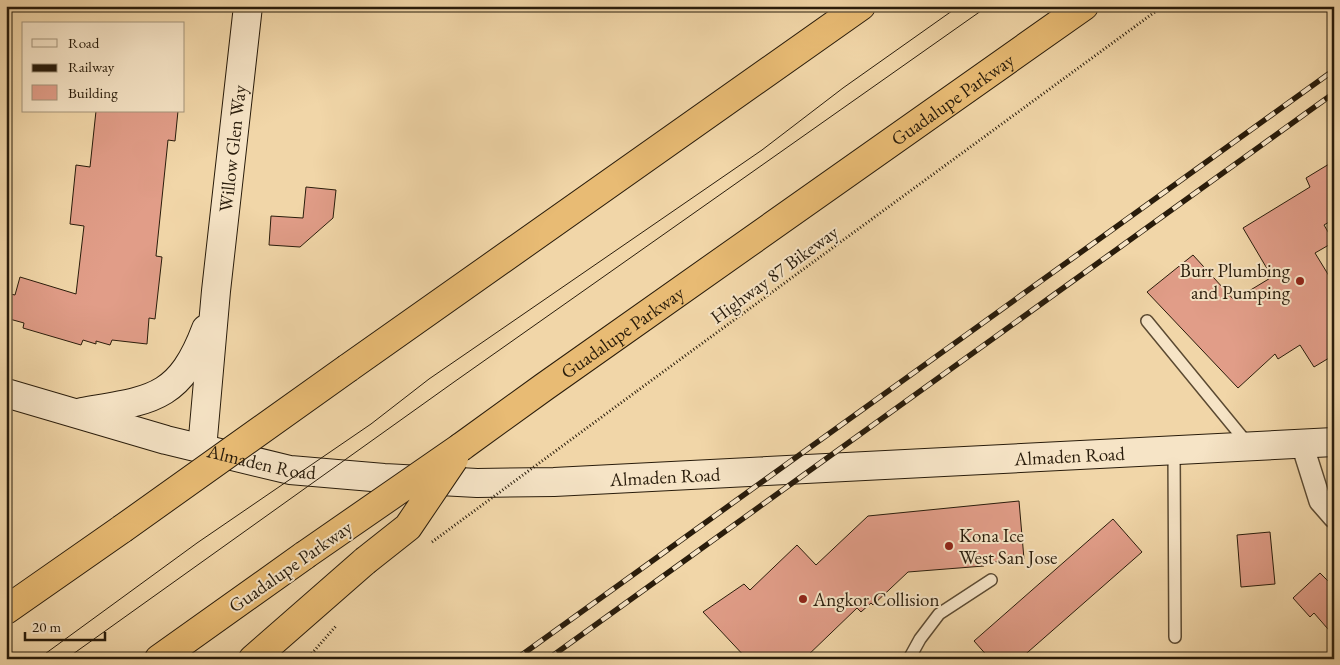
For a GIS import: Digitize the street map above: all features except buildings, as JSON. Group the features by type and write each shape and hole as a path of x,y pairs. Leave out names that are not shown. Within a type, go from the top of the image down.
{"highway":[{"path":"9,606 122,529 861,6"},
{"name":"Guadalupe Parkway","path":"159,659 305,555 462,448 544,387 1084,6"},
{"path":"253,659 365,561 408,527 462,448"}],"street":[{"name":"Willow Glen Way","path":"202,449 216,291 248,6"},
{"name":"Willow Glen Way","path":"76,413 132,403 153,397 166,390 178,380 189,366 206,329 216,291"},
{"name":"Almaden Road","path":"6,393 202,449 290,470 477,483 554,482 1334,442"},
{"path":"1302,444 1320,502 1334,517"}],"lane":[{"path":"1147,321 1250,446"},
{"path":"1174,450 1175,637"},
{"path":"909,659 920,639 939,614 991,580"}],"path":[{"name":"Highway 87 Bikeway","path":"425,547 1163,6"}],"tram line":[{"path":"38,659 197,543 371,424 429,379 762,150 843,88 959,6"},
{"path":"66,659 454,382 988,6"}],"railway":[{"path":"516,659 1334,70"},
{"path":"548,659 1334,93"}],"place":[{"name":"Burr Plumbing and Pumping","path":"1300,281"},
{"name":"Kona Ice West San Jose","path":"949,546"},
{"name":"Angkor Collision","path":"803,599"}]}
